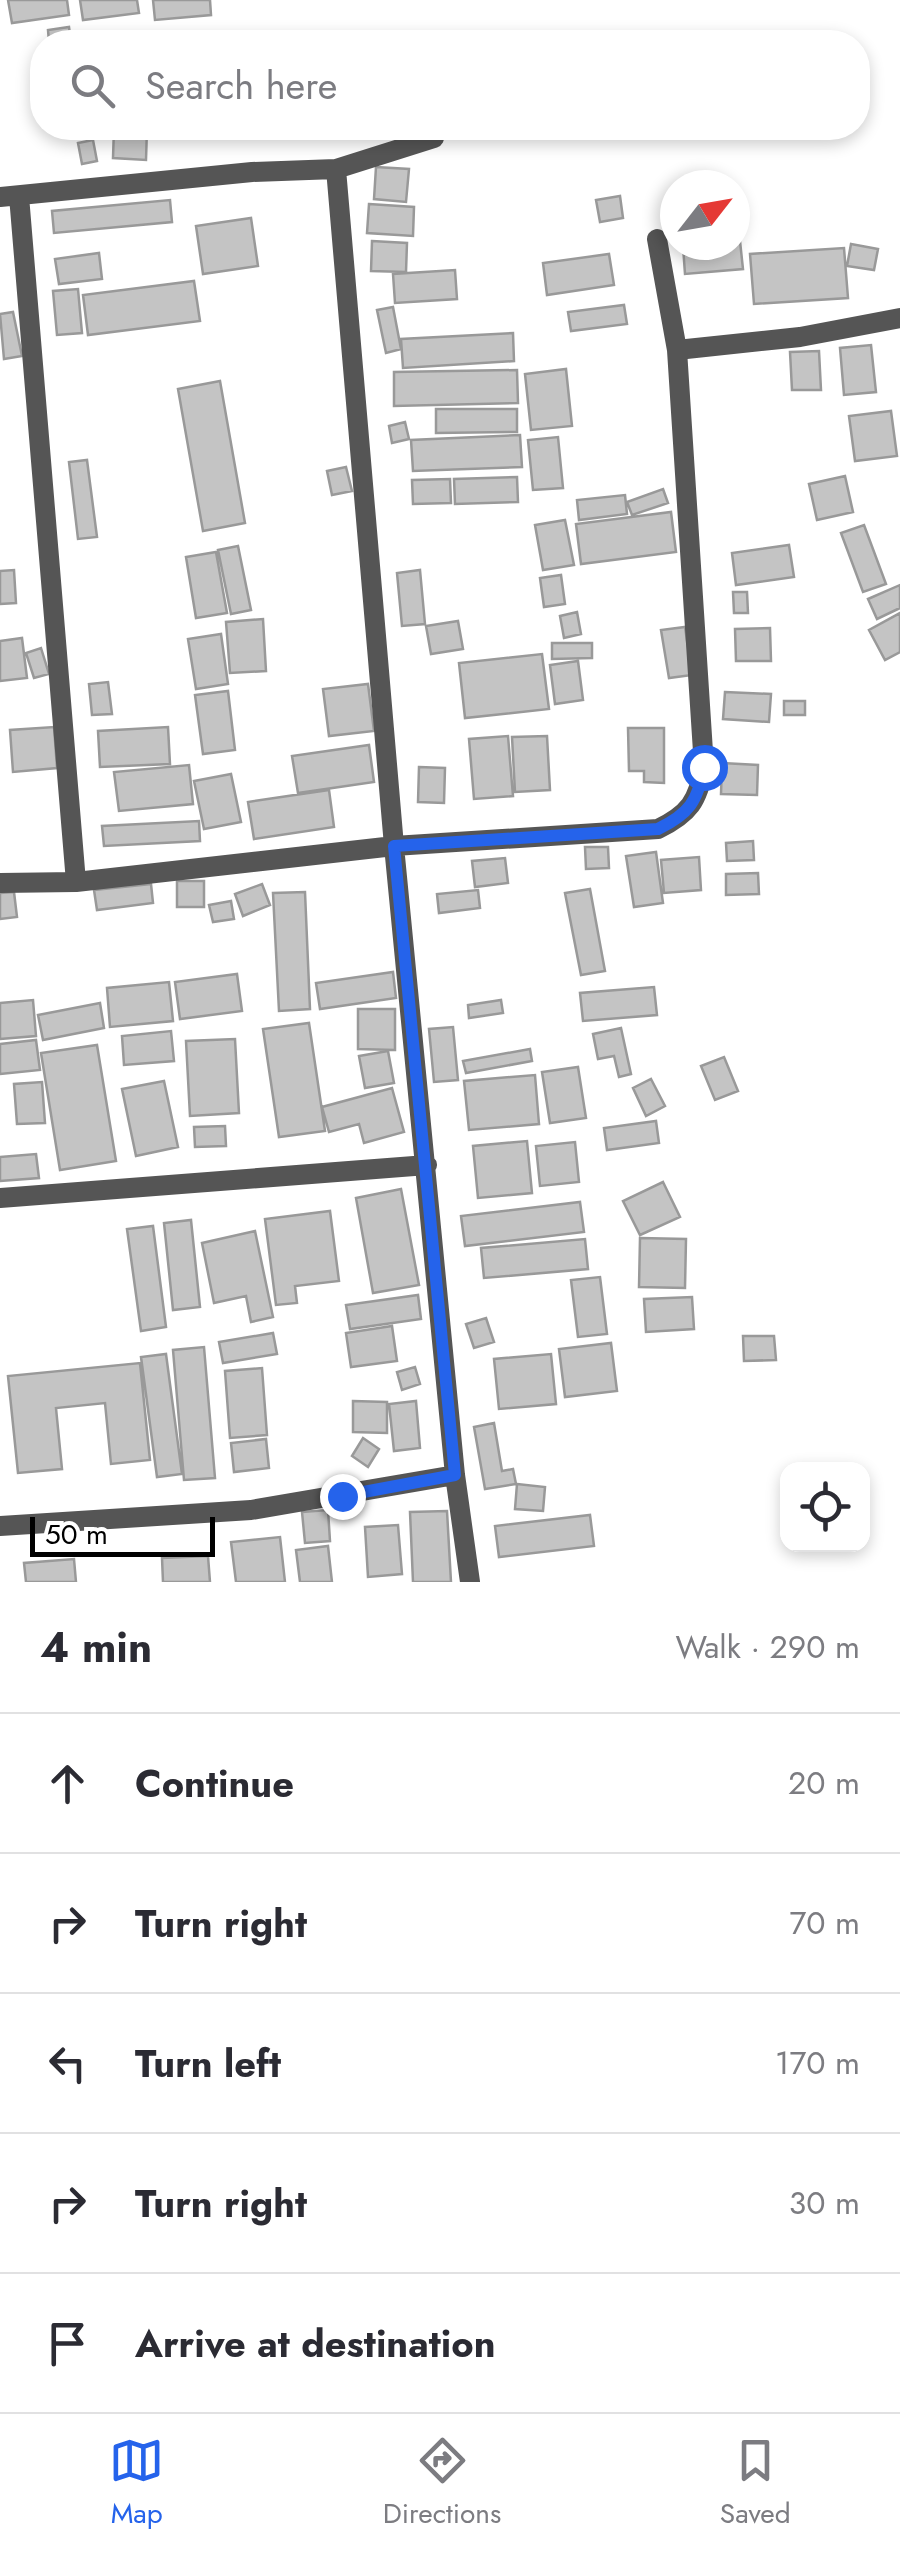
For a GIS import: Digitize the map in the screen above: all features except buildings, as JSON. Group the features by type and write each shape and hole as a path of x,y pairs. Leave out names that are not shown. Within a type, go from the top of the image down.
{"street":[{"path":"76,882 10,196 252,172 336,169 428,140"},
{"path":"336,169 394,846 455,1475 470,1582"},
{"path":"0,883 76,882 394,846 658,829 675,820 700,794 704,767 677,350 657,239"},
{"path":"677,350 800,337 900,318"},
{"path":"0,1198 427,1164"},
{"path":"0,1526 251,1510 455,1475"}],"route":[{"path":"342,1496 455,1475 394,846 658,829 675,820 700,794 704,767"}]}
